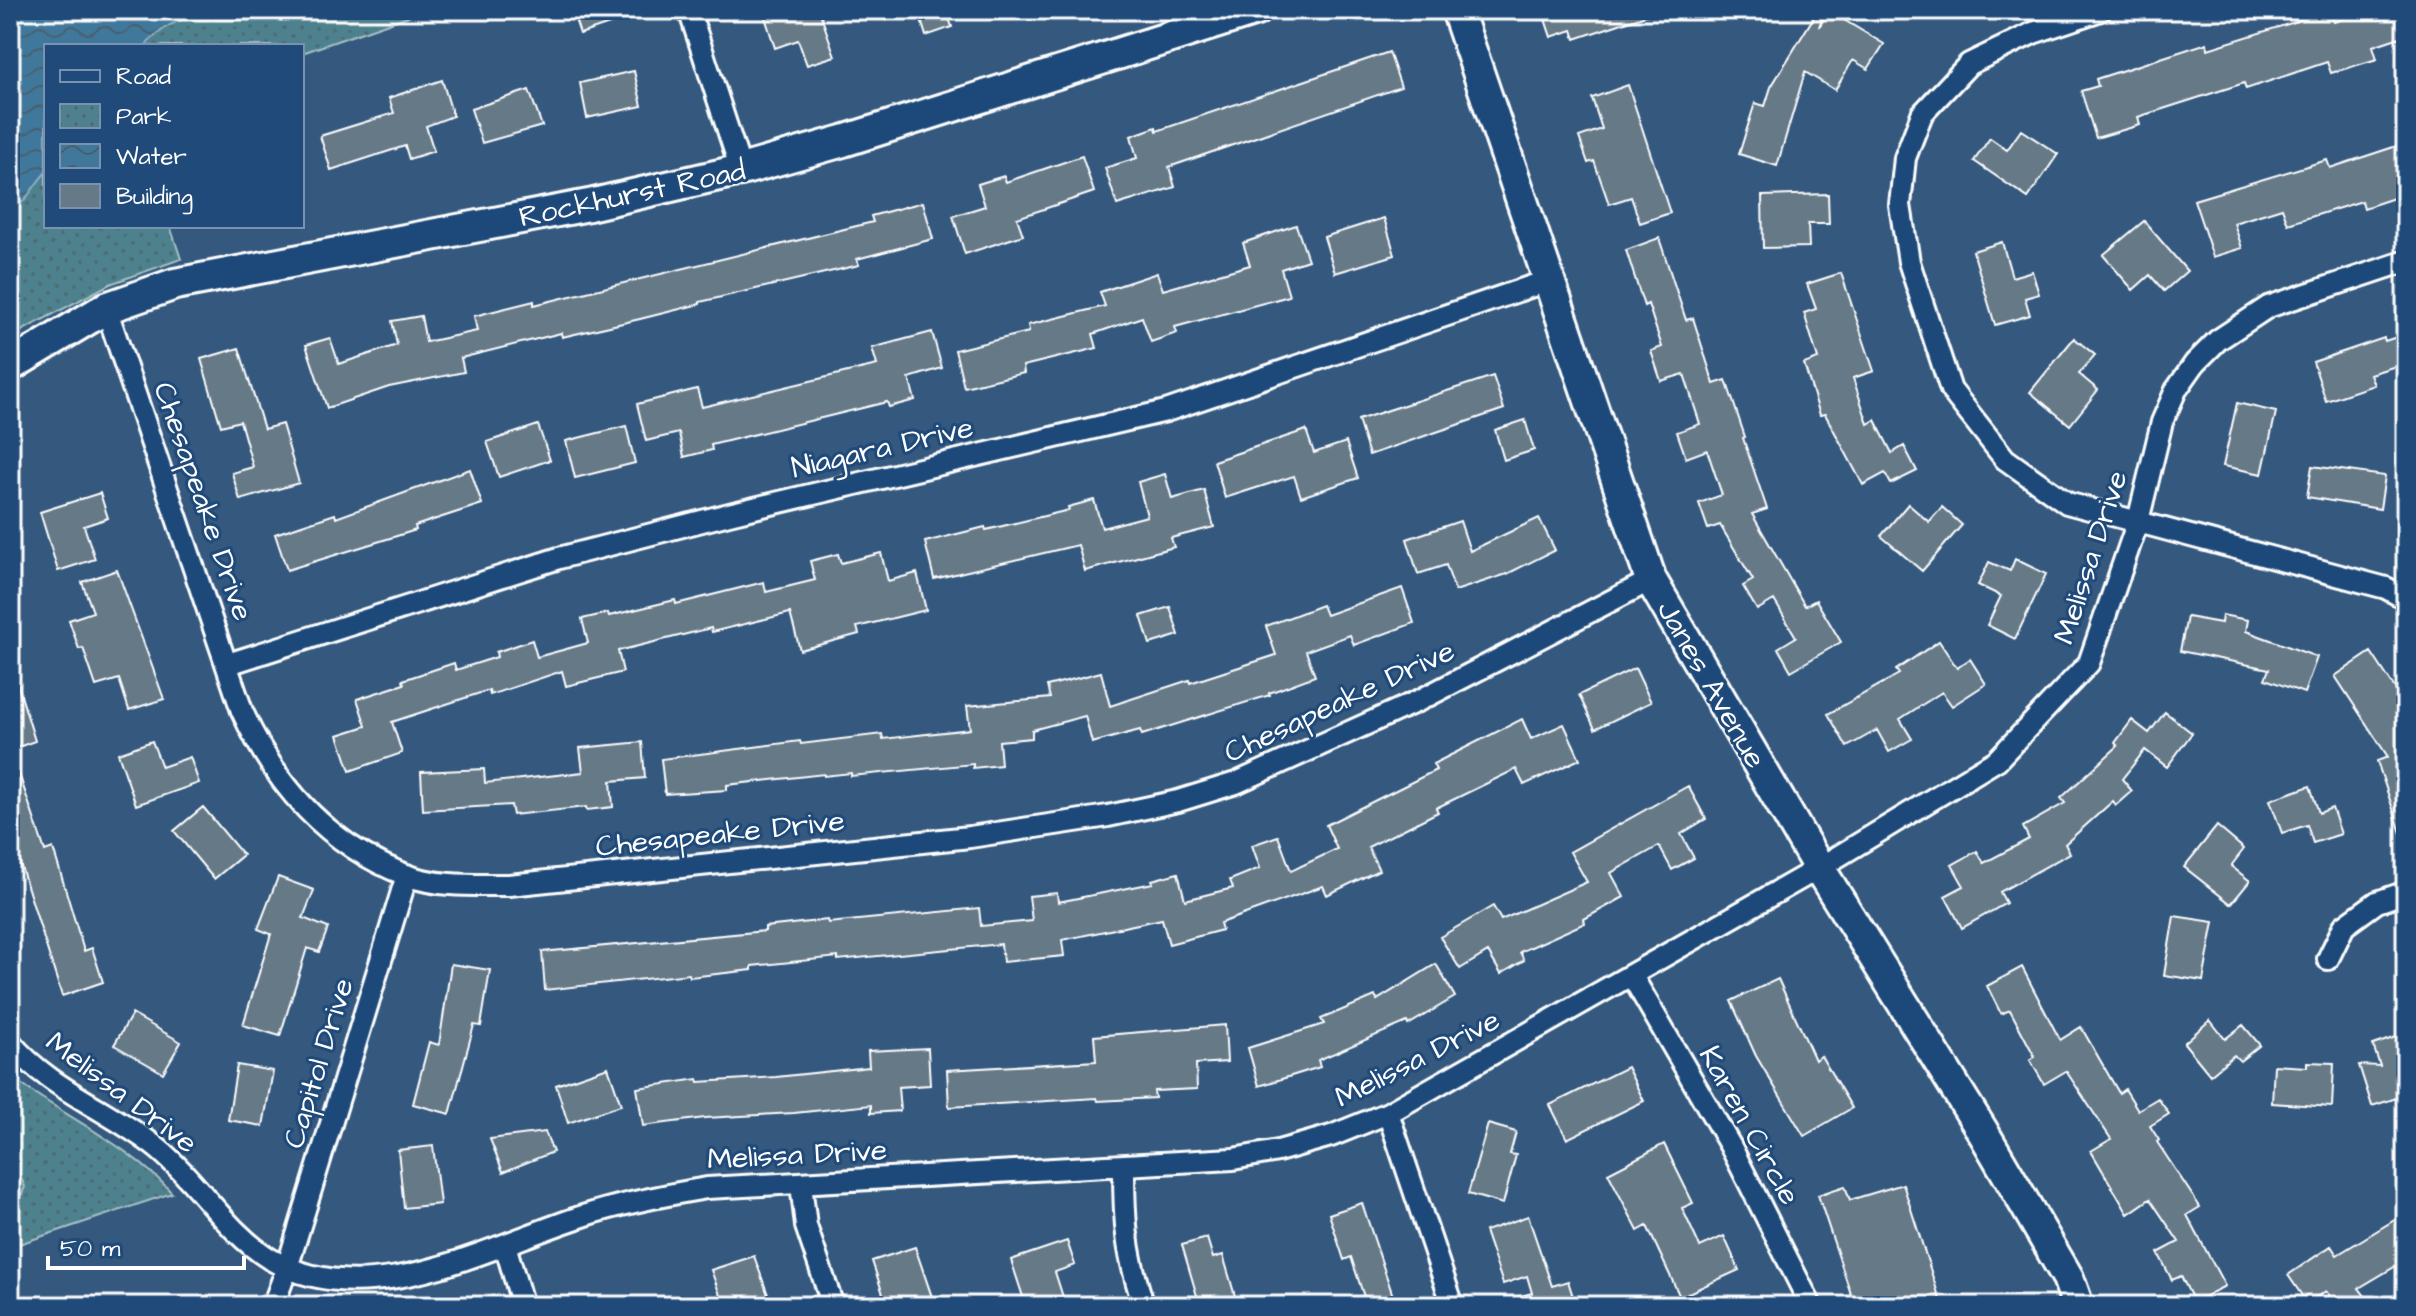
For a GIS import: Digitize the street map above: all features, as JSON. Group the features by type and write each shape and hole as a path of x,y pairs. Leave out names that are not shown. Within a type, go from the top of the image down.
{"street":[{"path":"689,10 741,170"},
{"name":"Rockhurst Road","path":"10,366 106,308 175,284 589,205 741,170 843,141 1256,10"},
{"name":"Janes Avenue","path":"1457,10 1651,580 1819,868 1983,1132 2068,1278 2078,1306"},
{"path":"2101,10 2033,33 1969,64 1922,114 1905,158 1900,205 1909,262 1951,390 2005,459 2067,503 2386,588 2406,599"},
{"name":"Melissa Drive","path":"10,1042 42,1073 157,1148 248,1243 287,1268 326,1280 357,1283 390,1282 425,1274 583,1216 649,1198 707,1188 1233,1159 1278,1151 1331,1136 1388,1113 1632,976 1997,760 2089,663 2138,521 2162,422 2176,390 2195,363 2245,321 2268,307 2406,261"},
{"name":"Niagara Drive","path":"228,664 559,558 733,513 1166,411 1547,281"},
{"name":"Chesapeake Drive","path":"106,308 242,711 256,741 283,784 336,835 407,875 466,886 509,885 970,837 1108,816 1178,801 1248,778 1392,713 1651,580"},
{"name":"Capitol Drive","path":"273,1306 407,875"},
{"path":"2328,959 2344,926 2377,902 2406,892"},
{"name":"Karen Circle","path":"1632,976 1731,1147 1811,1306"},
{"path":"1388,1113 1453,1306"},
{"path":"1124,1167 1124,1228 1132,1271 1144,1306"},
{"path":"801,1184 806,1226 833,1306"},
{"path":"505,1245 523,1306"}],"green space":[{"path":"10,10 426,10 304,52 304,44 44,44 44,228 171,228 181,259 110,284 10,337"},
{"path":"10,1076 135,1159 172,1193 10,1247"},
{"path":"10,1154 25,1187 10,1220"}],"water":[{"path":"10,10 297,10 256,19 201,18 179,21 147,44 44,44 44,175 26,198 10,211"}],"building":[{"path":"572,10 638,10 639,14 580,34"},
{"path":"777,10 819,10 835,56 807,65 798,40 775,48 764,14"},
{"path":"918,10 946,10 952,27 926,36"},
{"path":"1542,10 1649,10 1649,14 1575,39 1572,30 1551,37"},
{"path":"2298,10 2330,10 2334,22 2372,10 2406,10 2406,35 2373,46 2377,59 2331,73 2327,62 2246,89 2244,83 2138,117 2140,125 2096,138 2081,91 2098,86 2096,79 2207,43 2208,49 2301,20"},
{"path":"1829,11 1884,44 1868,69 1853,60 1835,90 1805,72 1777,166 1739,154 1755,103 1765,106 1771,87 1815,15 1822,18 1819,27"},
{"path":"1389,52 1401,87 1169,167 1175,187 1117,205 1105,168 1137,158 1131,136 1156,127 1157,131"},
{"path":"634,71 642,106 587,118 580,83"},
{"path":"442,80 453,116 426,126 434,151 409,159 405,146 331,170 320,136 394,113 389,98"},
{"path":"1628,85 1670,213 1640,223 1631,197 1609,204 1594,161 1588,163 1579,137 1602,129 1592,98"},
{"path":"529,90 542,126 482,143 471,109"},
{"path":"2021,130 2058,154 2028,198 1974,161 1990,138 2007,150"},
{"path":"2406,143 2406,194 2364,208 2362,201 2288,224 2282,208 2234,223 2242,248 2213,257 2194,200 2327,160 2330,168"},
{"path":"1082,156 1094,192 1017,218 1023,235 965,254 953,216 985,206 978,184 1004,176 1006,182"},
{"path":"1828,194 1829,224 1808,224 1809,247 1763,248 1762,196"},
{"path":"923,202 933,239 857,259 859,265 640,319 562,337 561,333 461,358 464,372 389,387 327,408 306,345 330,338 339,364 397,345 392,321 421,316 426,342 477,331 474,316 534,301 534,305 873,222 871,216"},
{"path":"1384,218 1395,255 1335,273 1324,237"},
{"path":"2144,221 2187,271 2164,291 2150,275 2133,290 2103,255"},
{"path":"1296,225 1308,260 1281,269 1289,296 1175,327 1177,333 1151,342 1142,317 1093,334 1097,348 1023,366 1024,373 964,387 955,350 1029,332 1028,325 1105,306 1100,292 1157,273 1163,290 1250,265 1243,243"},
{"path":"1659,238 1686,320 1693,318 1714,384 1726,380 1767,509 1752,514 1805,606 1816,600 1841,642 1791,671 1778,648 1796,637 1774,600 1757,610 1743,586 1753,580 1720,525 1708,529 1699,503 1722,495 1707,450 1686,458 1677,432 1700,424 1684,374 1661,381 1651,351 1662,347 1648,304 1644,306 1626,250"},
{"path":"2002,242 2012,277 2032,271 2039,294 2025,298 2030,315 1995,325 1973,251"},
{"path":"1841,273 1874,371 1853,378 1868,424 1875,420 1892,453 1904,446 1917,471 1891,484 1885,473 1863,485 1825,414 1820,415 1804,364 1818,359 1804,313 1816,309 1807,284"},
{"path":"932,332 942,368 909,378 915,400 889,407 887,402 711,445 712,450 684,457 679,433 646,441 637,404 697,389 702,407 877,365 872,348"},
{"path":"2406,334 2406,363 2370,374 2374,385 2326,401 2313,362 2384,338 2385,341"},
{"path":"2074,338 2095,355 2079,374 2098,390 2070,425 2030,392"},
{"path":"239,348 264,429 282,424 299,483 240,500 232,473 253,467 240,421 221,426 201,359"},
{"path":"1493,376 1504,409 1369,455 1358,420"},
{"path":"2237,403 2276,412 2262,474 2223,466"},
{"path":"1525,420 1534,450 1504,460 1495,430"},
{"path":"538,425 550,460 499,477 487,442"},
{"path":"626,426 635,463 575,478 566,441"},
{"path":"1306,430 1314,453 1346,442 1358,478 1301,497 1294,476 1225,498 1214,461"},
{"path":"2312,466 2385,476 2380,509 2307,497"},
{"path":"470,469 482,504 415,526 416,530 287,570 275,534 335,514 336,518"},
{"path":"1165,474 1172,499 1204,490 1214,527 1171,538 1174,547 1085,571 1078,545 934,579 925,542 1069,510 1068,507 1094,500 1102,528 1147,516 1138,482"},
{"path":"100,493 108,518 84,526 95,559 58,571 40,512"},
{"path":"1908,504 1929,522 1942,507 1962,525 1922,571 1881,536"},
{"path":"1539,518 1555,550 1507,574 1455,591 1446,565 1418,574 1407,539 1460,521 1470,551"},
{"path":"881,553 888,581 917,573 926,610 857,627 859,634 800,650 790,613 618,651 623,672 566,686 562,671 490,695 489,690 392,722 402,753 350,771 338,735 366,726 357,699 404,684 403,680 454,663 456,670 497,657 496,652 532,640 537,657 588,643 582,619 608,613 609,616 675,600 676,604 764,582 766,592 815,580 810,561 838,554 841,563"},
{"path":"2015,559 2046,574 2015,639 1987,625 2001,596 1978,585 1989,562 2010,571"},
{"path":"117,570 164,699 129,710 119,679 96,686 69,620 93,612 82,582"},
{"path":"1402,588 1414,623 1354,645 1350,635 1306,651 1315,676 1270,695 1142,735 1140,730 1092,743 1085,716 1032,730 1032,738 999,741 1001,765 973,768 973,764 851,776 851,773 824,774 727,785 727,790 665,794 661,759 800,741 801,744 882,734 883,739 970,729 967,706 1050,698 1047,686 1101,672 1110,706 1276,655 1266,626 1322,605 1326,615"},
{"path":"1170,607 1179,635 1150,644 1141,616"},
{"path":"2222,615 2248,620 2246,631 2317,657 2304,693 2265,679 2269,669 2180,651 2187,617 2221,623"},
{"path":"1939,641 1957,668 1970,659 1986,684 1952,706 1942,692 1900,719 1912,739 1889,752 1877,730 1847,747 1828,714 1899,674 1896,670"},
{"path":"2371,652 2406,705 2406,836 2402,836 2377,761 2388,757 2335,676"},
{"path":"1635,668 1651,702 1595,729 1579,695"},
{"path":"15,676 35,741 10,750 10,677"},
{"path":"2165,712 2192,733 2167,767 2145,750 2122,779 2132,791 2116,805 2113,801 2065,844 2070,853 2000,892 2006,903 1962,928 1945,896 1964,886 1952,865 1977,851 1984,863 2029,839 2023,827 2065,803 2061,798 2118,746 2115,743 2132,720 2149,733"},
{"path":"1522,719 1531,739 1564,724 1580,759 1524,785 1516,769 1436,808 1438,812 1368,847 1379,870 1327,895 1323,886 1220,923 1222,930 1169,944 1162,919 1062,940 1064,956 1003,962 1001,944 838,960 838,957 752,966 752,970 690,977 689,974 545,990 542,952 765,931 765,927 827,920 828,923 979,908 981,926 1032,921 1029,896 1057,893 1058,902 1153,883 1152,880 1178,873 1185,900 1233,888 1230,880 1260,868 1252,845 1278,836 1291,871 1337,849 1326,825 1436,770 1433,764"},
{"path":"152,741 162,767 190,757 199,783 136,805 118,753"},
{"path":"642,742 645,778 611,781 613,807 513,815 511,805 423,810 421,772 484,769 485,783 583,772 580,748"},
{"path":"10,759 14,759 45,851 53,848 84,951 92,948 103,982 62,996 10,832"},
{"path":"1688,786 1706,819 1681,834 1694,858 1672,870 1659,846 1611,873 1624,897 1584,919 1585,923 1520,952 1524,960 1501,974 1488,952 1460,969 1440,937 1493,906 1501,920 1587,882 1570,852"},
{"path":"2310,786 2319,813 2332,808 2341,834 2313,843 2307,825 2282,833 2270,800"},
{"path":"203,807 243,855 214,879 174,831"},
{"path":"2217,826 2244,849 2231,866 2250,881 2231,904 2184,867"},
{"path":"278,877 314,890 303,918 328,928 319,952 307,948 280,1036 243,1025 271,934 258,929"},
{"path":"2174,916 2214,922 2203,981 2164,975"},
{"path":"451,964 490,970 481,1026 474,1025 450,1114 413,1104 429,1042 439,1045"},
{"path":"1436,964 1455,997 1408,1025 1407,1022 1318,1060 1320,1067 1259,1086 1248,1048 1324,1024 1321,1019 1375,996 1377,1000"},
{"path":"2022,967 2060,1040 2081,1027 2119,1093 2125,1089 2138,1110 2158,1098 2169,1114 2150,1126 2159,1140 2157,1142 2200,1207 2187,1215 2225,1286 2194,1302 2181,1276 2172,1280 2158,1253 2179,1242 2150,1199 2128,1214 2091,1151 2111,1139 2066,1071 2044,1084 2030,1060 2035,1057 2010,1010 2001,1014 1987,986"},
{"path":"1778,979 1815,1060 1821,1056 1852,1108 1804,1136 1756,1056 1731,1001"},
{"path":"132,1014 181,1042 163,1073 114,1045"},
{"path":"2210,1020 2225,1039 2243,1025 2260,1045 2240,1061 2234,1055 2210,1075 2184,1043"},
{"path":"1225,1025 1227,1062 1196,1064 1197,1089 1154,1091 1155,1098 1098,1101 1097,1098 949,1107 947,1070 1096,1061 1094,1036"},
{"path":"2402,1035 2406,1046 2406,1095 2372,1106 2359,1065 2380,1066 2373,1045"},
{"path":"928,1048 930,1085 898,1087 900,1111 871,1113 871,1105 643,1126 637,1088 698,1079 699,1082 776,1077 869,1067 868,1051"},
{"path":"2307,1062 2334,1063 2332,1107 2272,1103 2274,1065 2307,1067"},
{"path":"237,1065 273,1071 263,1126 228,1120"},
{"path":"608,1067 621,1105 568,1123 556,1085"},
{"path":"1627,1067 1644,1101 1567,1139 1550,1105"},
{"path":"1488,1124 1516,1132 1510,1154 1516,1155 1503,1204 1468,1194"},
{"path":"545,1132 553,1152 503,1172 490,1139"},
{"path":"1664,1144 1693,1203 1682,1208 1700,1247 1724,1236 1739,1270 1680,1297 1647,1226 1638,1231 1608,1173"},
{"path":"433,1146 440,1204 404,1208 398,1150"},
{"path":"1903,1184 1942,1306 1855,1306 1818,1195 1845,1186 1850,1200"},
{"path":"1362,1203 1396,1306 1367,1306 1351,1257 1344,1260 1329,1214"},
{"path":"2406,1213 2406,1260 2359,1288 2365,1296 2350,1306 2337,1306 2326,1291 2307,1303 2288,1275 2331,1246 2337,1255"},
{"path":"1528,1216 1552,1286 1568,1281 1576,1306 1505,1306 1504,1301 1532,1293 1527,1276 1503,1284 1485,1231"},
{"path":"1207,1238 1213,1258 1223,1255 1237,1303 1200,1306 1182,1245"},
{"path":"1067,1241 1075,1265 1055,1272 1063,1297 1026,1306 1011,1260"},
{"path":"915,1247 933,1300 916,1306 887,1306 872,1261"},
{"path":"754,1256 772,1306 724,1306 711,1270"}]}
